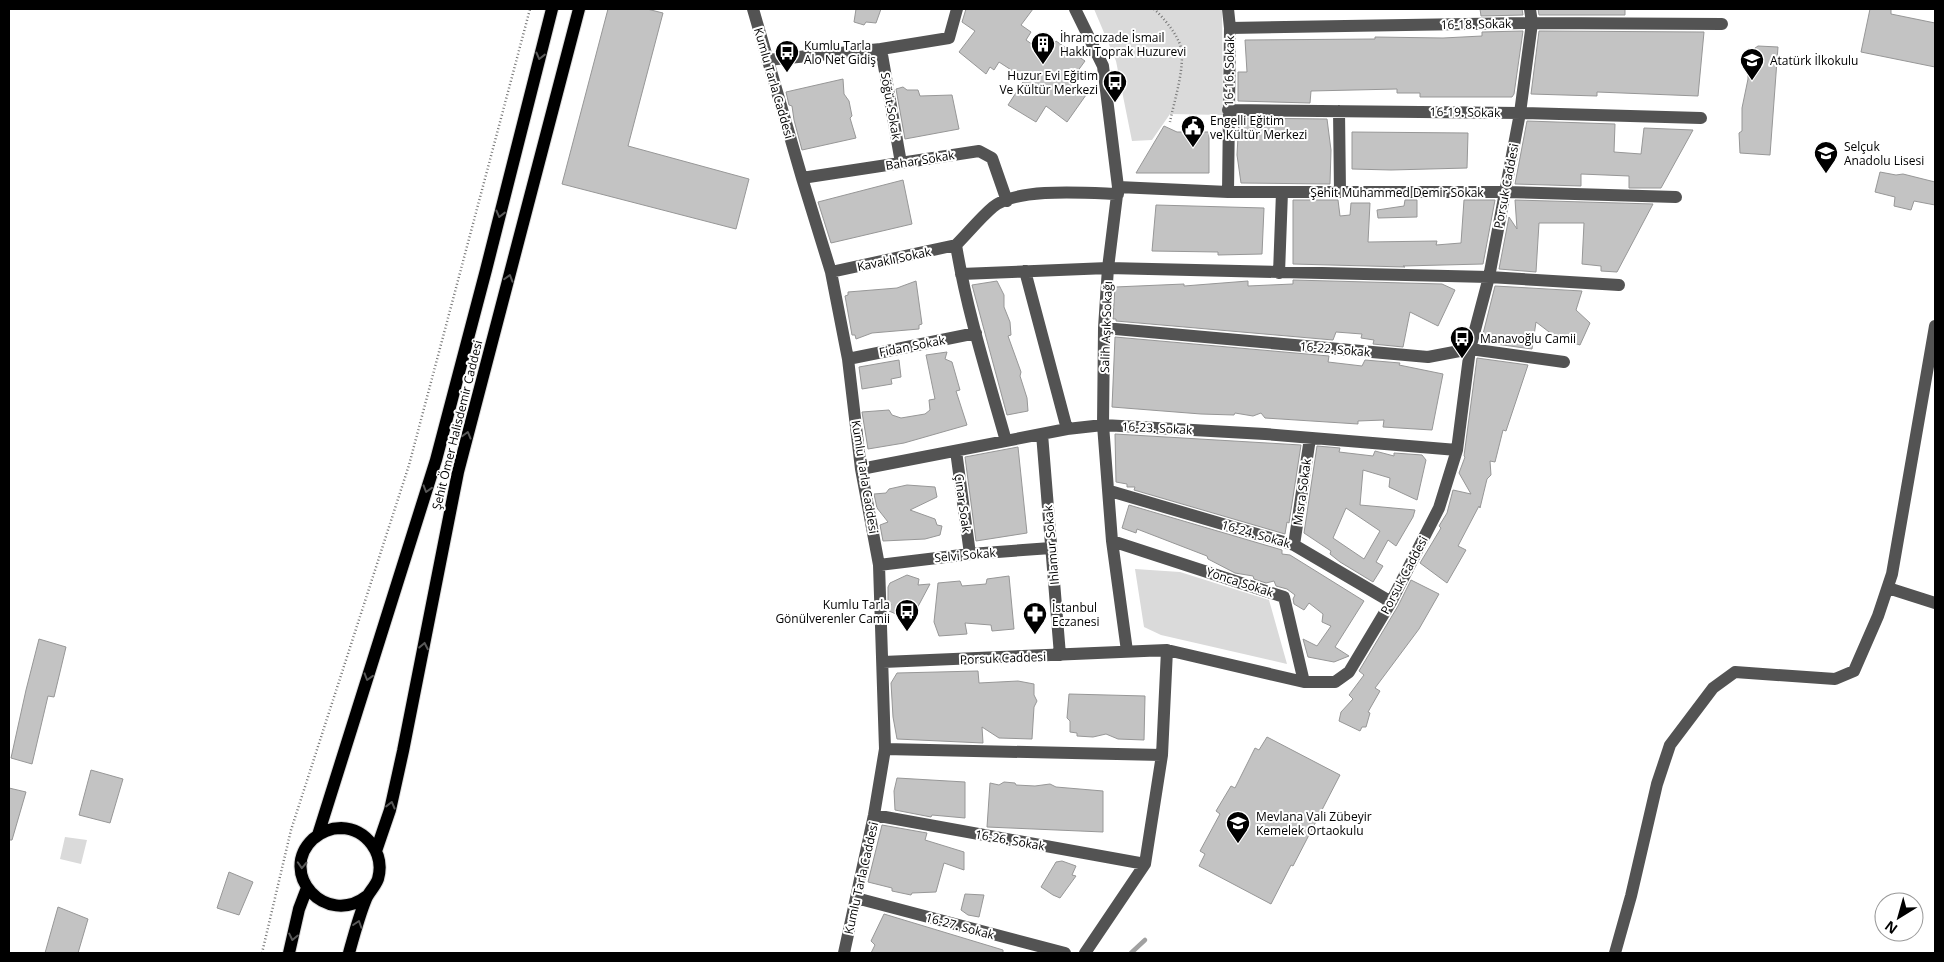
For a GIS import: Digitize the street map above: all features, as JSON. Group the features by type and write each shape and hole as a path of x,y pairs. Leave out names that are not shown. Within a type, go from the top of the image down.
{"main road":[{"name":"Şehit Ömer Halisdemir Caddesi","path":"318,835 436,460 552,9"},
{"name":"Şehit Ömer Halisdemir Caddesi","path":"376,851 390,810 403,751 458,472 579,9"},
{"path":"332,829 351,829 367,838 376,851 379,862 378,876 373,889 367,896 355,903 337,906 320,900 308,888 302,874 302,860 309,843 318,835 332,829"},
{"path":"289,953 299,909 308,888"},
{"path":"348,953 367,896"}],"street":[{"name":"Kumlu Tarla Caddesi","path":"753,9 831,272 848,359 862,469 879,564 885,749 874,815 844,953"},
{"path":"767,60 881,48 949,38 957,9"},
{"name":"Salih Aşık Sokağı","path":"1075,9 1103,66 1118,191 1108,268 1104,328 1103,425 1110,492 1112,541 1127,651"},
{"name":"16-16. Sokak","path":"1228,9 1230,28 1228,192"},
{"name":"Porsuk Caddesi","path":"883,662 1167,650 1304,682 1335,682 1348,672 1391,602 1439,508 1457,450 1470,349 1488,276 1520,113 1532,23 1530,9"},
{"name":"16-18. Sokak","path":"1230,28 1532,23 1722,24"},
{"name":"Söğüt Sokak","path":"881,48 901,163"},
{"name":"16-19. Sokak","path":"1228,110 1520,113 1701,118"},
{"path":"1339,111 1340,192"},
{"name":"Bahar Sokak","path":"802,178 979,151 992,158 1007,201"},
{"name":"Şehit Muhammed Demir Sokak","path":"956,245 995,205 1019,196 1052,192 1505,192 1676,197"},
{"path":"1278,272 1282,192"},
{"path":"956,245 961,274 976,333 1006,441"},
{"name":"Kavaklı Sokak","path":"831,272 956,245"},
{"path":"961,274 1108,268 1488,276 1619,285"},
{"path":"1025,271 1067,429"},
{"name":"16-22. Sokak","path":"1104,328 1428,358 1470,349 1564,362"},
{"path":"1615,953 1631,896 1657,784 1670,745 1713,688 1735,672 1834,679 1854,671 1878,616 1892,574 1935,328"},
{"name":"Fidan Sokak","path":"848,359 976,333"},
{"name":"16-23. Sokak","path":"862,469 1067,429 1103,425 1310,438 1457,450"},
{"name":"Ihlamur Sokak","path":"1042,434 1060,655"},
{"name":"Mısra Sokak","path":"1294,545 1310,438"},
{"name":"Çınar Soak","path":"956,451 970,554"},
{"name":"16-24. Sokak","path":"1110,492 1294,545 1391,602"},
{"name":"Yonca Sokak","path":"1112,541 1284,597 1304,682"},
{"name":"Selvi Sokak","path":"879,564 970,554 1051,548"},
{"path":"1888,588 1935,603"},
{"path":"1085,953 1145,864 1162,754 1167,650"},
{"path":"885,749 1162,754"},
{"name":"16-26. Sokak","path":"874,815 1145,864"},
{"name":"16-27. Sokak","path":"856,898 1065,953"}],"path":[{"path":"262,953 290,830 409,465 530,9"},
{"path":"1154,9 1165,19 1181,47 1181,68 1170,122"}],"shaded area":[{"path":"1094,9 1222,9 1223,115 1170,114 1152,140 1132,141 1116,61"},
{"path":"1135,569 1180,572 1269,600 1287,664 1161,635 1144,627"},
{"path":"65,837 87,840 81,864 60,859"}],"building":[{"path":"608,9 647,9 663,13 628,146 749,179 736,229 562,184"},
{"path":"856,9 881,9 876,23 866,22 864,25 854,22"},
{"name":"İhramcızade İsmail Hakkı Toprak Huzurevi","path":"966,9 1033,9 1021,25 1031,32 1026,40 1046,54 1056,41 1085,61 1069,83 1086,95 1067,122 1046,106 1036,122 1008,105 1025,79 999,62 994,70 990,67 986,74 959,52 975,31 962,22"},
{"path":"1480,9 1522,9 1523,15 1481,16"},
{"path":"1538,9 1625,9 1625,15 1539,15"},
{"path":"1870,9 1891,9 1891,14 1935,23 1935,67 1861,52"},
{"path":"1523,31 1512,97 1420,97 1420,93 1397,93 1397,89 1311,91 1310,103 1238,101 1238,72 1247,72 1245,40 1375,39 1375,37 1443,38 1482,36 1482,32"},
{"path":"1539,31 1704,32 1698,96 1597,92 1597,96 1531,94"},
{"path":"1758,46 1778,47 1770,155 1740,153 1739,133 1742,131 1742,108 1748,79 1748,53"},
{"path":"843,79 844,94 849,101 852,116 850,118 856,138 802,150 792,106 789,105 786,92"},
{"path":"903,87 907,90 918,90 920,96 952,95 959,129 905,139 896,89"},
{"path":"1239,118 1327,119 1331,150 1330,184 1241,183 1237,155"},
{"path":"1527,121 1615,124 1614,152 1641,154 1644,128 1693,130 1661,188 1629,188 1629,176 1581,174 1581,186 1515,184"},
{"name":"Engelli Eğitim ve Kültür Merkezi","path":"1164,126 1177,132 1209,132 1209,173 1136,173"},
{"path":"1352,132 1468,133 1467,168 1352,169"},
{"path":"1880,172 1896,175 1903,174 1935,182 1935,205 1914,201 1911,210 1894,206 1895,197 1875,192"},
{"path":"903,180 912,224 831,243 818,202"},
{"path":"1293,200 1338,200 1340,216 1350,215 1351,203 1370,203 1368,242 1437,241 1436,245 1461,243 1464,200 1495,200 1483,264 1403,266 1405,267 1293,264"},
{"path":"1405,200 1417,200 1417,217 1378,218 1377,210 1404,206"},
{"path":"1515,200 1653,204 1617,272 1601,271 1601,266 1582,264 1584,223 1539,223 1536,272 1499,269 1509,217 1517,229"},
{"path":"1156,205 1264,208 1262,254 1218,255 1218,252 1152,251"},
{"path":"1293,280 1442,284 1455,290 1438,326 1410,312 1403,347 1373,344 1374,340 1361,338 1362,334 1336,332 1333,340 1116,321 1116,319 1113,319 1115,287 1184,284 1184,286 1248,281 1248,286 1293,284"},
{"path":"916,281 922,324 919,325 919,329 872,333 856,339 855,335 852,335 845,296 848,295 848,292 897,288"},
{"path":"997,281 1004,295 1004,307 1010,322 1011,335 1008,336 1021,372 1020,376 1027,398 1028,411 1007,415 972,285"},
{"path":"1495,286 1582,291 1576,310 1590,323 1580,345 1557,338 1536,322 1532,349 1481,342"},
{"path":"1115,337 1329,356 1328,362 1362,366 1365,360 1400,363 1399,365 1443,374 1432,430 1383,427 1384,420 1358,421 1358,424 1265,418 1261,413 1253,416 1235,413 1234,415 1201,414 1112,407"},
{"path":"947,352 945,359 952,362 960,390 956,391 967,425 904,443 868,449 862,412 889,410 892,415 901,418 925,414 930,410 929,400 935,399 926,355"},
{"path":"1477,358 1528,365 1506,431 1503,430 1495,462 1490,461 1491,475 1487,479 1480,508 1479,506 1458,546 1466,550 1447,583 1420,563 1441,528 1439,526 1447,513 1453,490 1471,494 1459,473 1465,457"},
{"path":"899,360 901,377 891,379 892,384 862,389 859,367"},
{"path":"1115,434 1301,445 1289,523 1287,522 1285,534 1134,490 1135,487 1127,487 1127,484 1116,482"},
{"path":"1317,446 1340,448 1339,452 1373,456 1375,451 1394,456 1394,453 1422,455 1426,460 1417,500 1389,487 1390,478 1363,470 1360,505 1415,510 1396,546 1388,540 1376,562 1383,566 1373,582 1340,562 1330,554 1331,551 1304,533","holes":["1346,508 1380,531 1364,559 1333,538"]},
{"path":"1018,447 1027,533 976,541 965,457"},
{"path":"907,485 935,487 937,497 910,510 935,519 937,525 942,526 940,535 925,539 883,541 880,525 888,522 877,508 874,494 886,493 889,489"},
{"path":"1129,505 1282,550 1282,554 1290,555 1364,601 1335,647 1349,656 1334,662 1308,657 1303,639 1317,646 1331,626 1322,622 1323,614 1309,603 1304,610 1294,604 1293,599 1295,595 1287,589 1276,586 1274,581 1266,583 1254,579 1253,576 1235,573 1208,559 1207,556 1137,529 1136,533 1122,528"},
{"path":"907,575 919,579 918,585 930,584 914,614 903,617 889,611 891,604 888,603 888,587 890,583"},
{"path":"1009,576 1014,629 992,631 991,625 965,623 967,634 939,636 934,622 938,583 960,581 962,586 986,584 987,579"},
{"path":"1411,580 1439,594 1419,629 1375,688 1380,691 1368,712 1370,713 1366,727 1362,727 1360,731 1339,721 1341,712 1353,699 1349,695 1364,675 1359,671 1398,606"},
{"path":"39,639 66,647 54,697 48,696 32,764 11,758"},
{"path":"978,671 979,683 1018,681 1034,684 1034,695 1037,701 1034,707 1032,739 999,738 982,727 983,743 897,739 893,717 891,683 897,673"},
{"path":"1069,694 1145,696 1144,740 1118,739 1106,734 1093,737 1077,736 1077,733 1070,732 1070,721 1067,718"},
{"path":"1267,737 1340,775 1271,904 1199,866 1205,854 1200,851 1220,814 1216,811 1231,786 1235,788 1255,748 1259,750"},
{"path":"91,770 123,779 110,823 79,815"},
{"path":"897,778 965,782 965,818 932,815 931,817 895,810 894,791"},
{"path":"1004,782 1035,786 1050,784 1056,787 1103,791 1103,832 987,827 990,783 999,785"},
{"path":"9,788 26,792 12,840 9,840"},
{"path":"882,825 927,833 925,840 964,852 964,870 944,863 936,892 912,893 911,895 892,891 892,888 868,882"},
{"path":"1062,861 1076,866 1072,875 1076,876 1060,898 1041,887 1056,862"},
{"path":"229,872 253,882 239,915 217,908"},
{"path":"965,894 984,895 979,917 968,915 961,910"},
{"path":"58,907 88,919 78,953 45,953"},
{"path":"884,914 1003,950 1003,953 871,953 875,945 871,941"}],"waterway":[{"path":"1131,953 1145,940"}],"place":[{"name":"İhramcızade İsmail Hakkı Toprak Huzurevi","path":"1043,65"},
{"name":"Kumlu Tarla Alo Net Gidiş","path":"787,73"},
{"name":"Atatürk İlkokulu","path":"1752,81"},
{"name":"Huzur Evi Eğitim Ve Kültür Merkezi","path":"1115,103"},
{"name":"Engelli Eğitim ve Kültür Merkezi","path":"1193,148"},
{"name":"Selçuk Anadolu Lisesi","path":"1826,174"},
{"name":"Manavoğlu Camii","path":"1462,359"},
{"name":"Kumlu Tarla Gönülverenler Camii","path":"907,632"},
{"name":"İstanbul Eczanesi","path":"1035,635"},
{"name":"Mevlana Vali Zübeyir Kemelek Ortaokulu","path":"1238,844"}]}
